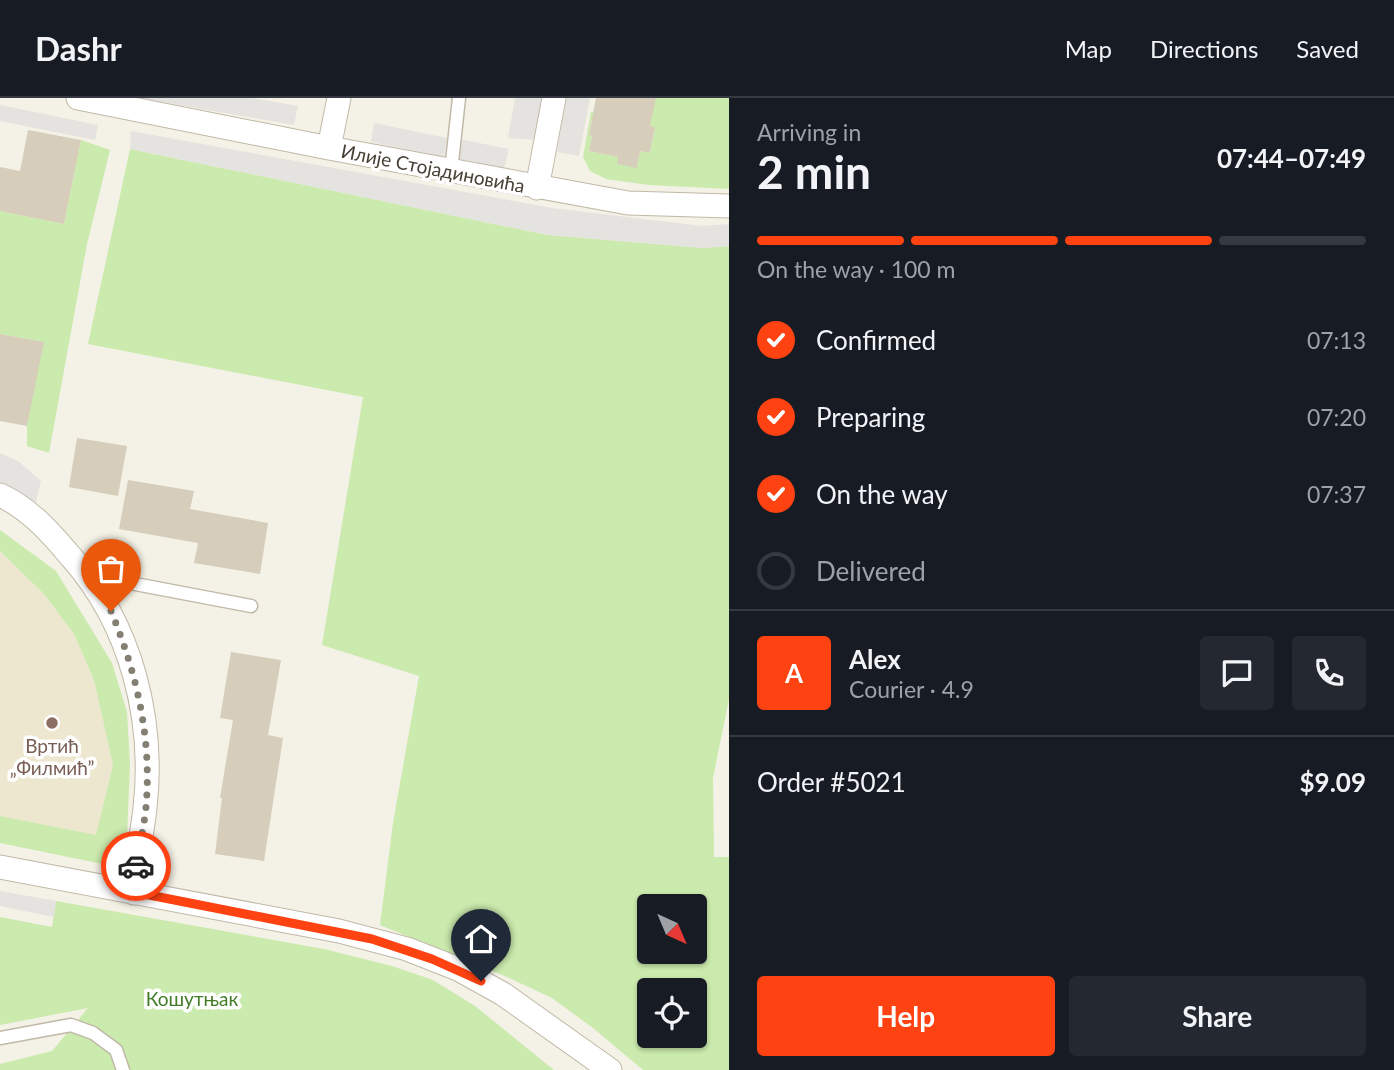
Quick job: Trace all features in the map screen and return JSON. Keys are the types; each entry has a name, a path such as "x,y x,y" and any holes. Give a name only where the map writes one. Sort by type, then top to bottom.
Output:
{"street":[{"name":"Илије Стојадиновића","path":"78,98 628,203 729,206"},
{"name":"Илије Стојадиновића","path":"329,148 339,98"},
{"name":"Илије Стојадиновића","path":"537,187 554,98"},
{"path":"0,495 42,524 98,590 111,611 128,653 139,695 146,744 146,807 134,892"},
{"path":"0,867 339,931 407,949 458,969 503,994 610,1070"}],"lane":[{"path":"451,171 459,98"},
{"path":"98,590 113,583 130,583 251,606"},
{"path":"0,1038 71,1025 93,1033 117,1049 123,1070"}],"shaded area":[{"path":"139,98 252,98 298,106 294,125"},
{"path":"515,98 543,98 536,140 508,138"},
{"path":"566,98 590,98 579,156 557,152"},
{"path":"0,105 98,125 95,140 0,121"},
{"path":"374,123 447,138 444,157 371,142"},
{"path":"131,131 552,208 702,226 729,224 729,246 703,248 548,235 130,149"},
{"path":"459,139 509,149 504,168 457,159"},
{"path":"0,453 18,461 41,481 34,511 0,486"},
{"name":"Вртић „Филмић”","path":"0,551 44,594 74,634 94,680 113,765 96,836 0,816"},
{"path":"0,891 56,901 54,917 0,906"}],"green space":[{"path":"656,98 729,98 729,189 649,185 606,179 590,171 583,157 591,112 601,114 592,118 589,151 618,157 637,167 640,151 650,153 655,128 647,126"},
{"path":"81,140 110,150 87,244 49,453 27,446 27,426 43,342 0,334 0,211 64,224"},
{"path":"130,149 548,235 703,248 729,246 729,699 713,778 714,857 729,857 729,1070 643,1070 552,998 380,925 393,823 419,676 322,645 363,397 88,344"},
{"path":"0,530 56,571 112,663 127,712 130,764 127,837 122,868 0,843 0,816 96,835 113,765 94,680 74,634 44,594 0,551"},
{"name":"Кошутњак","path":"56,901 324,949 392,966 433,980 475,1006 554,1070 0,1070 0,1064 52,1051 88,1008 0,1025 0,917 52,927"}],"building":[{"path":"596,98 656,98 650,126 655,127 650,153 640,151 637,168 617,164 618,157 589,151"},
{"path":"28,130 81,140 64,224 0,211 0,167 20,171"},
{"path":"0,334 44,342 27,426 0,421"},
{"path":"77,438 127,446 118,496 69,487"},
{"path":"128,480 194,491 190,509 268,523 260,574 194,563 198,543 119,529"},
{"path":"231,652 281,660 268,735 283,738 264,861 215,854 220,798 233,720 220,718"}],"way so far":[{"path":"111,611 128,653 139,695 146,744 146,807 136,866"}],"place":[{"name":"Вртић „Филмић”","path":"52,723"}],"route":[{"path":"136,866 134,892 372,939 407,949 481,981"}]}
